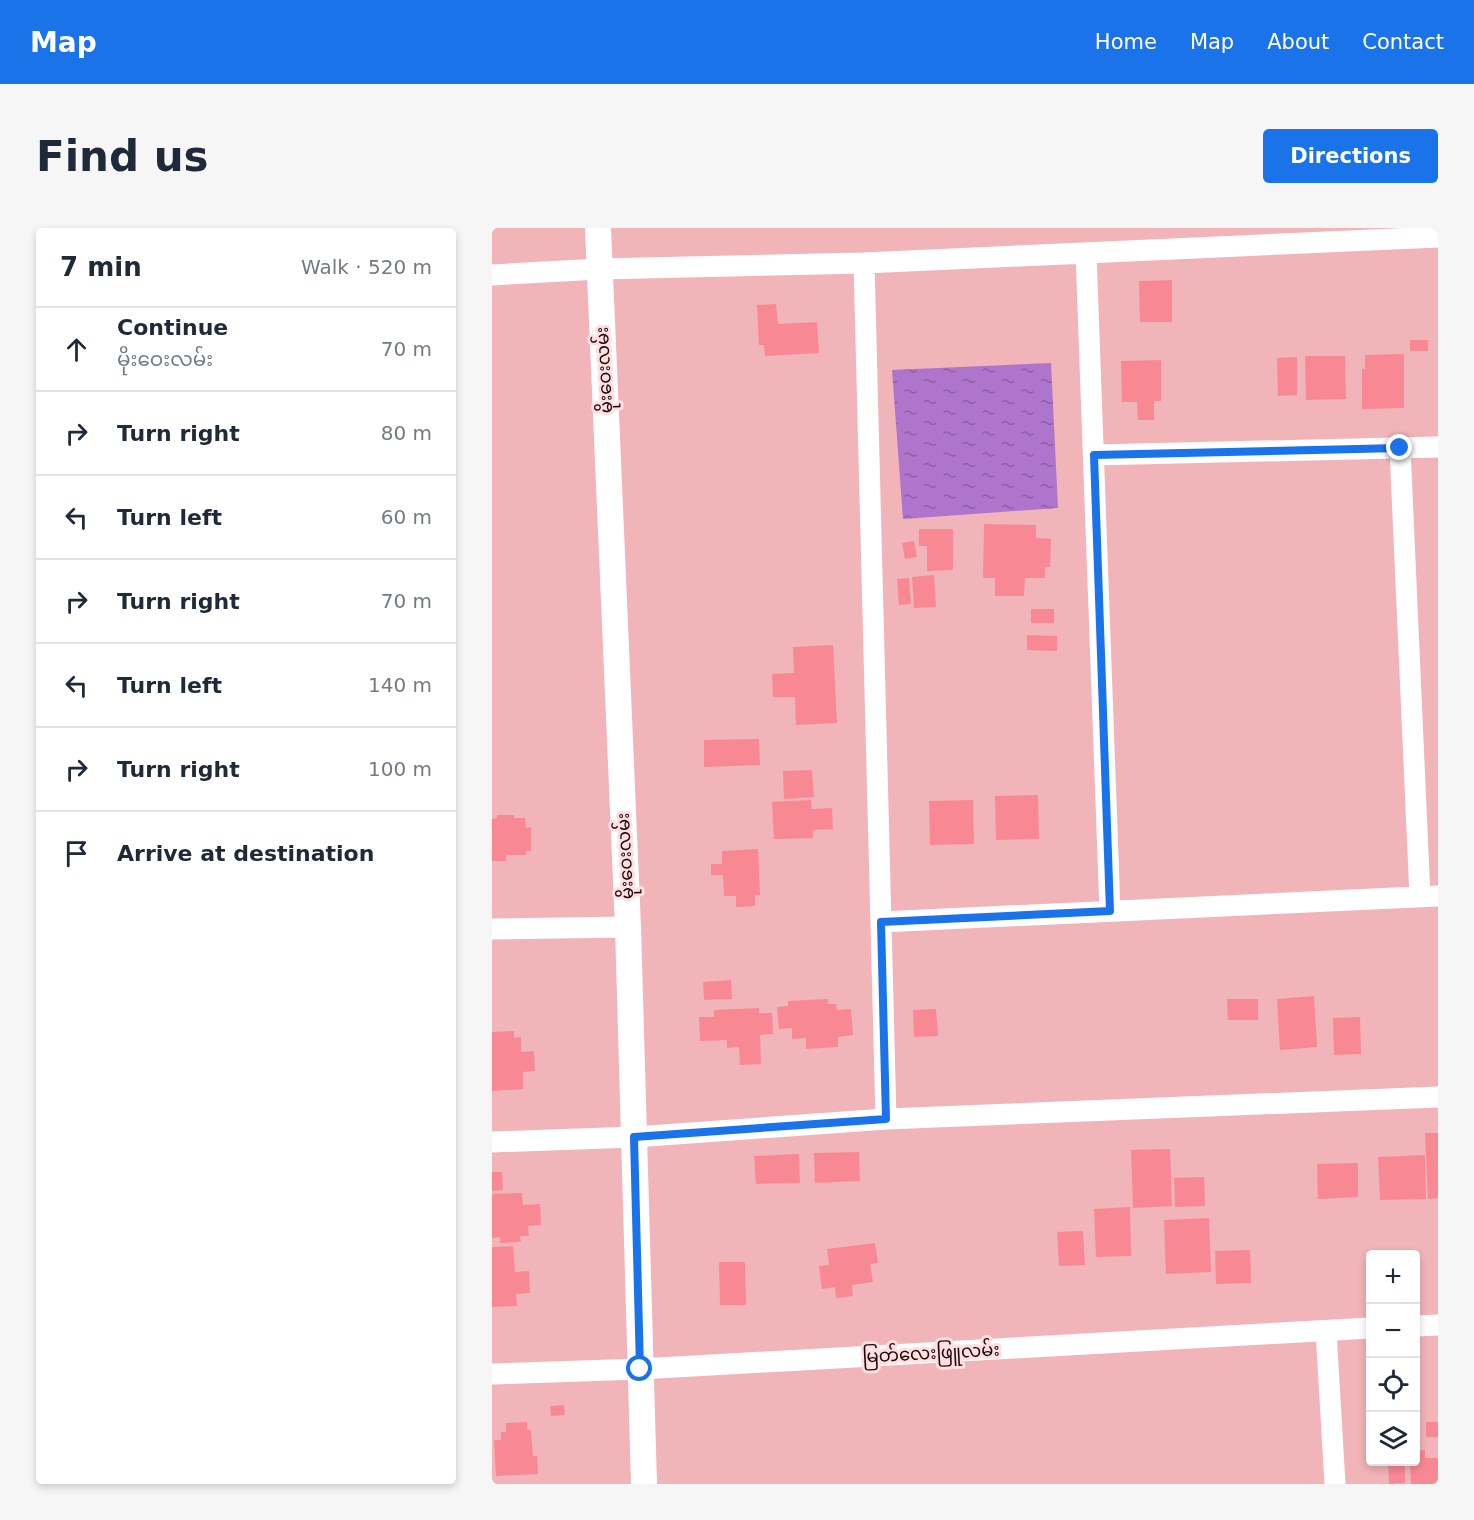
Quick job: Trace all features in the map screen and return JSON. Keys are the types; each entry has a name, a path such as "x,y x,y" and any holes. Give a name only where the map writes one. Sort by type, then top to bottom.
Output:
{"street":[{"name":"မိုးဝေးလမ်း","path":"598,228 628,927 644,1484"},
{"path":"492,274 600,269 864,263 1438,237"},
{"path":"1086,253 1110,911"},
{"path":"864,263 886,1119"},
{"path":"1094,455 1438,447"},
{"path":"881,922 1429,897 1400,448"},
{"path":"492,929 628,927"},
{"path":"492,1142 634,1137 886,1119 1438,1097"},
{"path":"1420,1326 1438,1325"},
{"name":"မြတ်လေးဖြူလမ်း","path":"492,1374 640,1369 1366,1328"},
{"path":"1326,1331 1335,1484"}],"water":[{"path":"1051,363 1058,508 903,519 892,370"}],"building":[{"path":"1172,280 1172,322 1140,322 1139,281"},
{"path":"776,304 778,324 817,322 819,353 765,356 764,345 759,345 757,305"},
{"path":"1410,340 1428,340 1428,351 1410,351"},
{"path":"1404,354 1404,408 1362,409 1362,369 1365,369 1365,355"},
{"path":"1305,356 1345,356 1346,399 1306,400"},
{"path":"1297,357 1297,395 1278,396 1277,358"},
{"path":"1161,360 1161,401 1154,401 1154,420 1138,420 1137,402 1122,402 1121,361"},
{"path":"984,524 1036,525 1036,538 1051,539 1050,567 1045,567 1045,578 1025,578 1024,596 995,596 995,578 983,578"},
{"path":"919,529 953,529 953,570 927,571 927,546 919,546"},
{"path":"914,541 917,557 905,559 902,543"},
{"path":"934,575 936,607 914,608 912,577"},
{"path":"909,578 911,604 899,605 897,579"},
{"path":"1031,609 1054,609 1054,623 1031,623"},
{"path":"1027,635 1057,636 1057,651 1027,650"},
{"path":"833,645 837,723 796,725 795,697 773,697 772,674 794,673 793,647"},
{"path":"759,739 760,765 704,767 704,740"},
{"path":"812,770 814,797 784,799 783,771"},
{"path":"1038,795 1039,839 996,840 995,796"},
{"path":"811,800 812,809 832,808 833,829 813,830 813,838 774,839 772,802"},
{"path":"973,800 974,844 930,845 929,801"},
{"path":"497,815 514,815 514,818 525,818 526,828 531,827 531,851 526,851 526,855 506,855 506,861 492,861 492,819 497,818"},
{"path":"758,849 760,895 755,895 755,906 736,907 736,896 724,896 723,875 711,875 711,864 722,864 722,851"},
{"path":"731,980 732,999 704,1000 703,982"},
{"path":"1314,996 1317,1047 1280,1050 1277,999"},
{"path":"828,999 828,1004 836,1004 837,1010 851,1009 853,1035 838,1037 838,1047 806,1049 806,1038 792,1039 792,1028 779,1029 777,1007 788,1006 788,1001"},
{"path":"1227,999 1258,999 1258,1020 1228,1020"},
{"path":"759,1008 759,1013 772,1013 773,1034 760,1035 761,1064 740,1065 739,1047 727,1048 727,1040 700,1041 699,1017 714,1017 714,1010"},
{"path":"936,1009 938,1036 914,1037 913,1010"},
{"path":"1360,1017 1361,1054 1334,1055 1333,1018"},
{"path":"514,1031 514,1038 521,1037 521,1052 534,1051 535,1071 523,1072 523,1089 492,1091 492,1032"},
{"path":"1425,1133 1438,1133 1438,1198 1428,1199"},
{"path":"1170,1149 1172,1206 1133,1208 1131,1150"},
{"path":"859,1152 860,1181 815,1183 814,1153"},
{"path":"799,1154 800,1183 756,1184 754,1156"},
{"path":"1425,1155 1426,1199 1380,1200 1378,1157"},
{"path":"1358,1163 1358,1197 1318,1199 1317,1164"},
{"path":"492,1172 502,1172 503,1190 492,1191"},
{"path":"1204,1177 1205,1206 1175,1207 1174,1178"},
{"path":"522,1193 523,1205 540,1204 541,1225 528,1226 529,1236 520,1236 521,1242 500,1243 500,1237 492,1238 492,1194"},
{"path":"1130,1207 1131,1256 1096,1257 1094,1209"},
{"path":"1209,1218 1211,1272 1166,1274 1164,1220"},
{"path":"1083,1231 1085,1265 1059,1266 1057,1232"},
{"path":"875,1243 878,1263 870,1264 873,1282 852,1285 853,1296 836,1298 835,1287 822,1289 819,1266 829,1265 827,1249"},
{"path":"513,1246 515,1272 529,1271 530,1293 516,1294 517,1306 492,1307 492,1247"},
{"path":"1250,1250 1251,1283 1216,1284 1215,1251"},
{"path":"719,1262 745,1262 746,1305 720,1305"},
{"path":"564,1405 565,1415 551,1416 550,1406"},
{"path":"527,1422 527,1430 531,1430 533,1456 537,1456 538,1474 496,1476 494,1440 501,1440 501,1432 506,1432 506,1423"},
{"path":"1426,1422 1438,1422 1438,1437 1426,1437"},
{"path":"1425,1450 1425,1458 1438,1458 1438,1484 1411,1484 1410,1466 1420,1466 1420,1451"},
{"path":"1388,1466 1405,1466 1405,1483 1389,1484"}],"route":[{"path":"640,1369 634,1137 886,1119 881,922 1110,911 1094,455 1400,448"}]}
